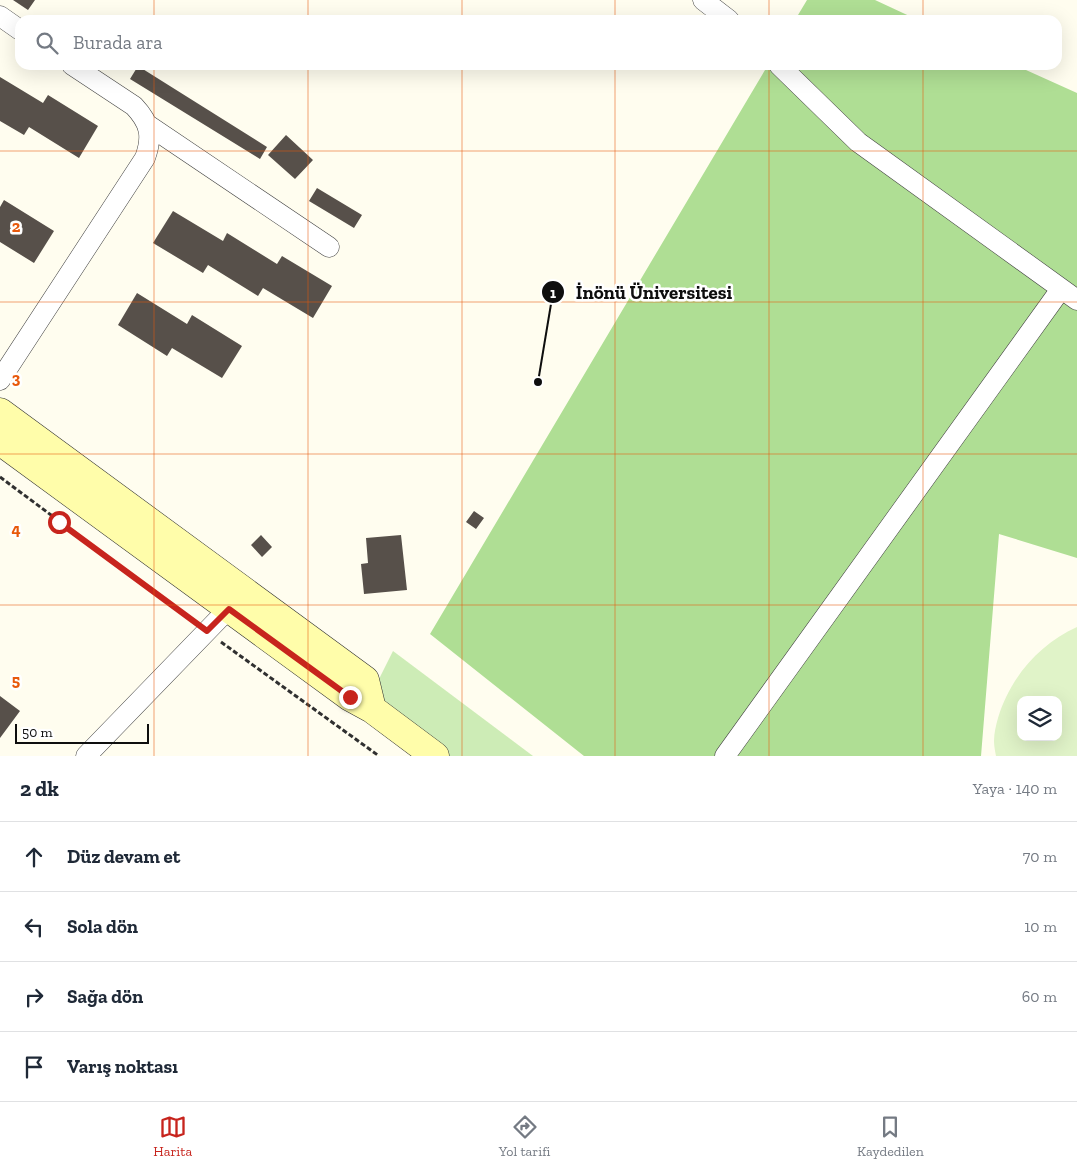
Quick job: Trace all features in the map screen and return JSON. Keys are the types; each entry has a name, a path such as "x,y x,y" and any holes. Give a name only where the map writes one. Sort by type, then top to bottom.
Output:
{"main road":[{"path":"0,412 237,600 350,697 372,709 435,756"},
{"path":"0,441 237,600"}],"street":[{"path":"703,0 722,15"},
{"path":"0,16 15,26"},
{"path":"80,70 134,106 148,124 328,247"},
{"path":"726,756 1069,295 858,142 784,70"},
{"path":"0,380 145,158 150,136 148,124"},
{"path":"149,147 168,137"},
{"path":"86,756 237,600"}],"path":[{"path":"0,478 379,756"}],"green space":[{"path":"807,0 875,0 907,15 798,15"},
{"path":"765,70 1026,70 1077,93 1077,558 999,534 981,756 584,756 430,634"},
{"path":"1077,627 1077,756 996,756 994,735 1003,703 1018,676 1038,653 1050,643"},
{"path":"393,651 533,756 449,756 381,706 376,685"}],"building":[{"path":"13,0 35,0 28,10"},
{"path":"136,70 144,70 267,147 260,159 130,79"},
{"path":"0,77 43,103 48,95 98,126 79,158 29,127 24,135 0,121"},
{"path":"286,135 313,160 295,179 268,155"},
{"path":"317,188 362,215 354,228 309,201"},
{"path":"4,200 54,231 34,263 0,242 0,207"},
{"path":"173,211 223,241 227,233 277,264 282,256 332,286 313,318 263,288 258,296 208,265 203,273 153,243"},
{"path":"137,293 187,324 192,315 242,346 222,378 172,348 167,356 118,325"},
{"path":"474,511 484,518 476,529 466,522"},
{"path":"261,535 272,547 262,557 251,545"},
{"path":"401,535 407,590 364,594 361,564 368,563 366,538"},
{"path":"0,696 20,711 0,738"}],"place":[{"name":"İnönü Üniversitesi","path":"538,382"}],"route":[{"path":"59,522 207,631 229,609 350,697"}]}
